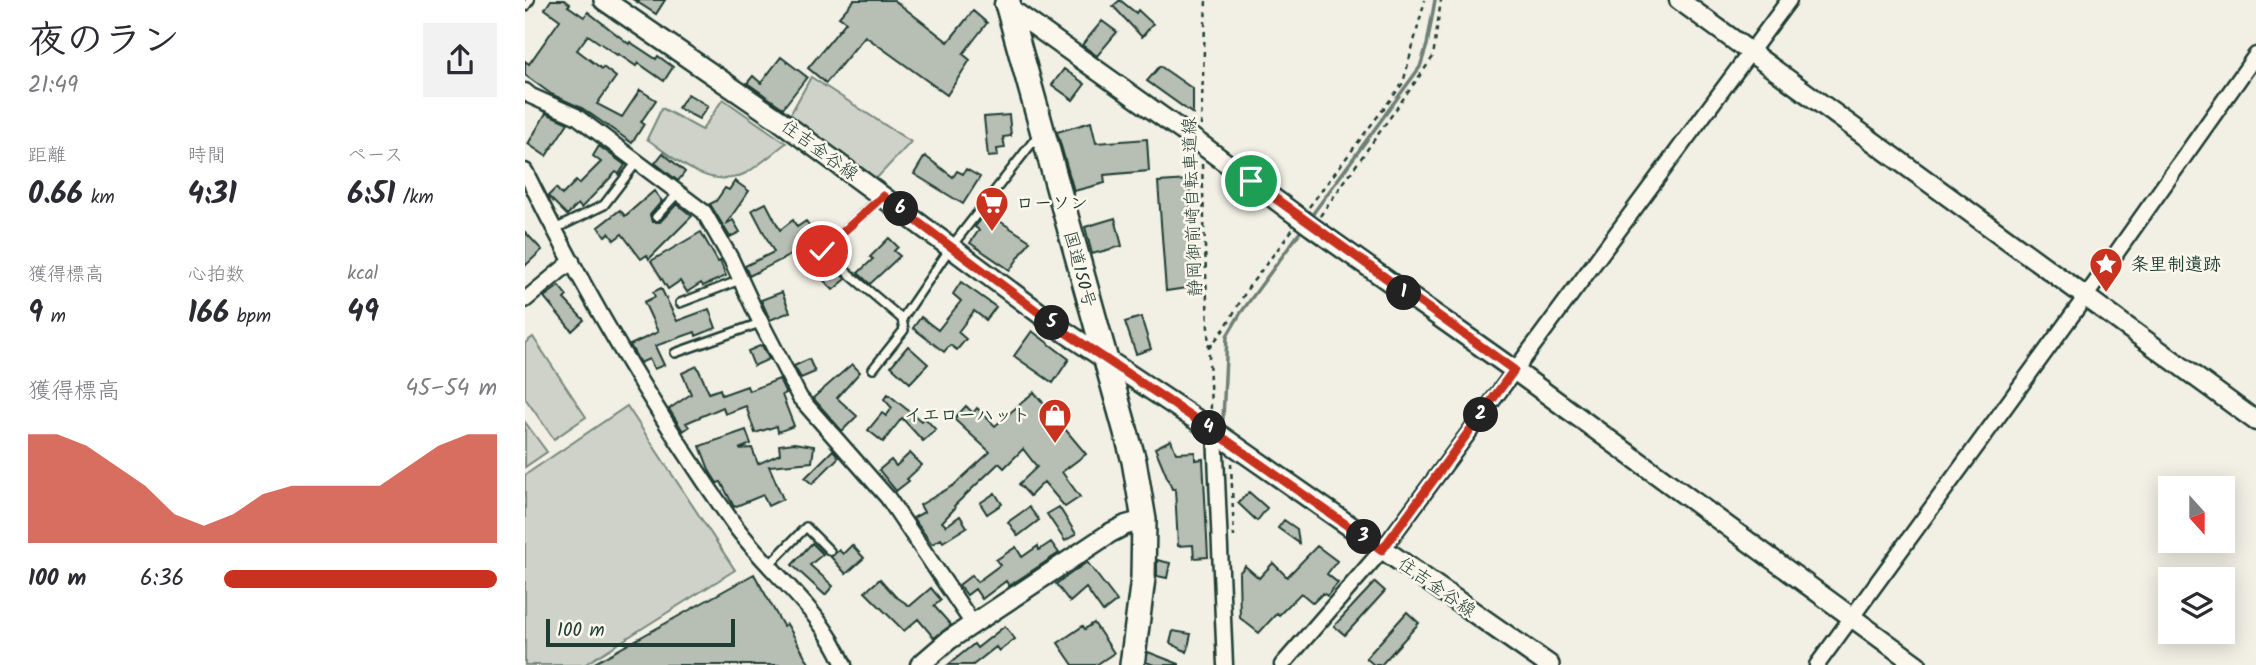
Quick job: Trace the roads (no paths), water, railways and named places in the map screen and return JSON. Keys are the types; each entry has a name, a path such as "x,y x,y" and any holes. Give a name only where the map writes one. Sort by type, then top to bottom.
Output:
{"highway":[{"name":"国道150号","path":"1005,2 1134,461 1144,520 1143,578 1132,665"}],"main road":[{"name":"住吉金谷線","path":"604,0 684,53 883,196 1065,332 1213,422 1382,550 1538,662"}],"street":[{"path":"1679,0 2256,421"},
{"path":"1282,665 1382,550 1789,0"},
{"path":"1005,2 1917,665"},
{"path":"1817,665 2086,296 2256,55"},
{"path":"527,95 576,116 704,212 800,398 888,498 973,624"},
{"path":"525,171 629,365 676,439 736,527 811,612 844,665"},
{"path":"525,300 572,261"},
{"path":"1213,422 1225,665"},
{"path":"920,665 949,640 1110,533 1144,520"}],"lane":[{"path":"525,7 530,0"},
{"path":"902,319 951,247 1042,131"},
{"path":"555,229 604,205 637,162"},
{"path":"656,217 678,193"},
{"path":"873,369 904,330 902,319 822,251 883,196"},
{"path":"680,303 740,280"},
{"path":"675,354 760,323"},
{"path":"770,564 806,527 829,551"}],"waterway":[{"path":"1309,219 1420,67 1435,0"},
{"path":"1223,419 1227,336 1303,228"}],"place":[{"name":"ローソン","path":"992,233"},
{"name":"条里制遺跡","path":"2106,294"},
{"name":"イエローハット","path":"1055,445"}]}
